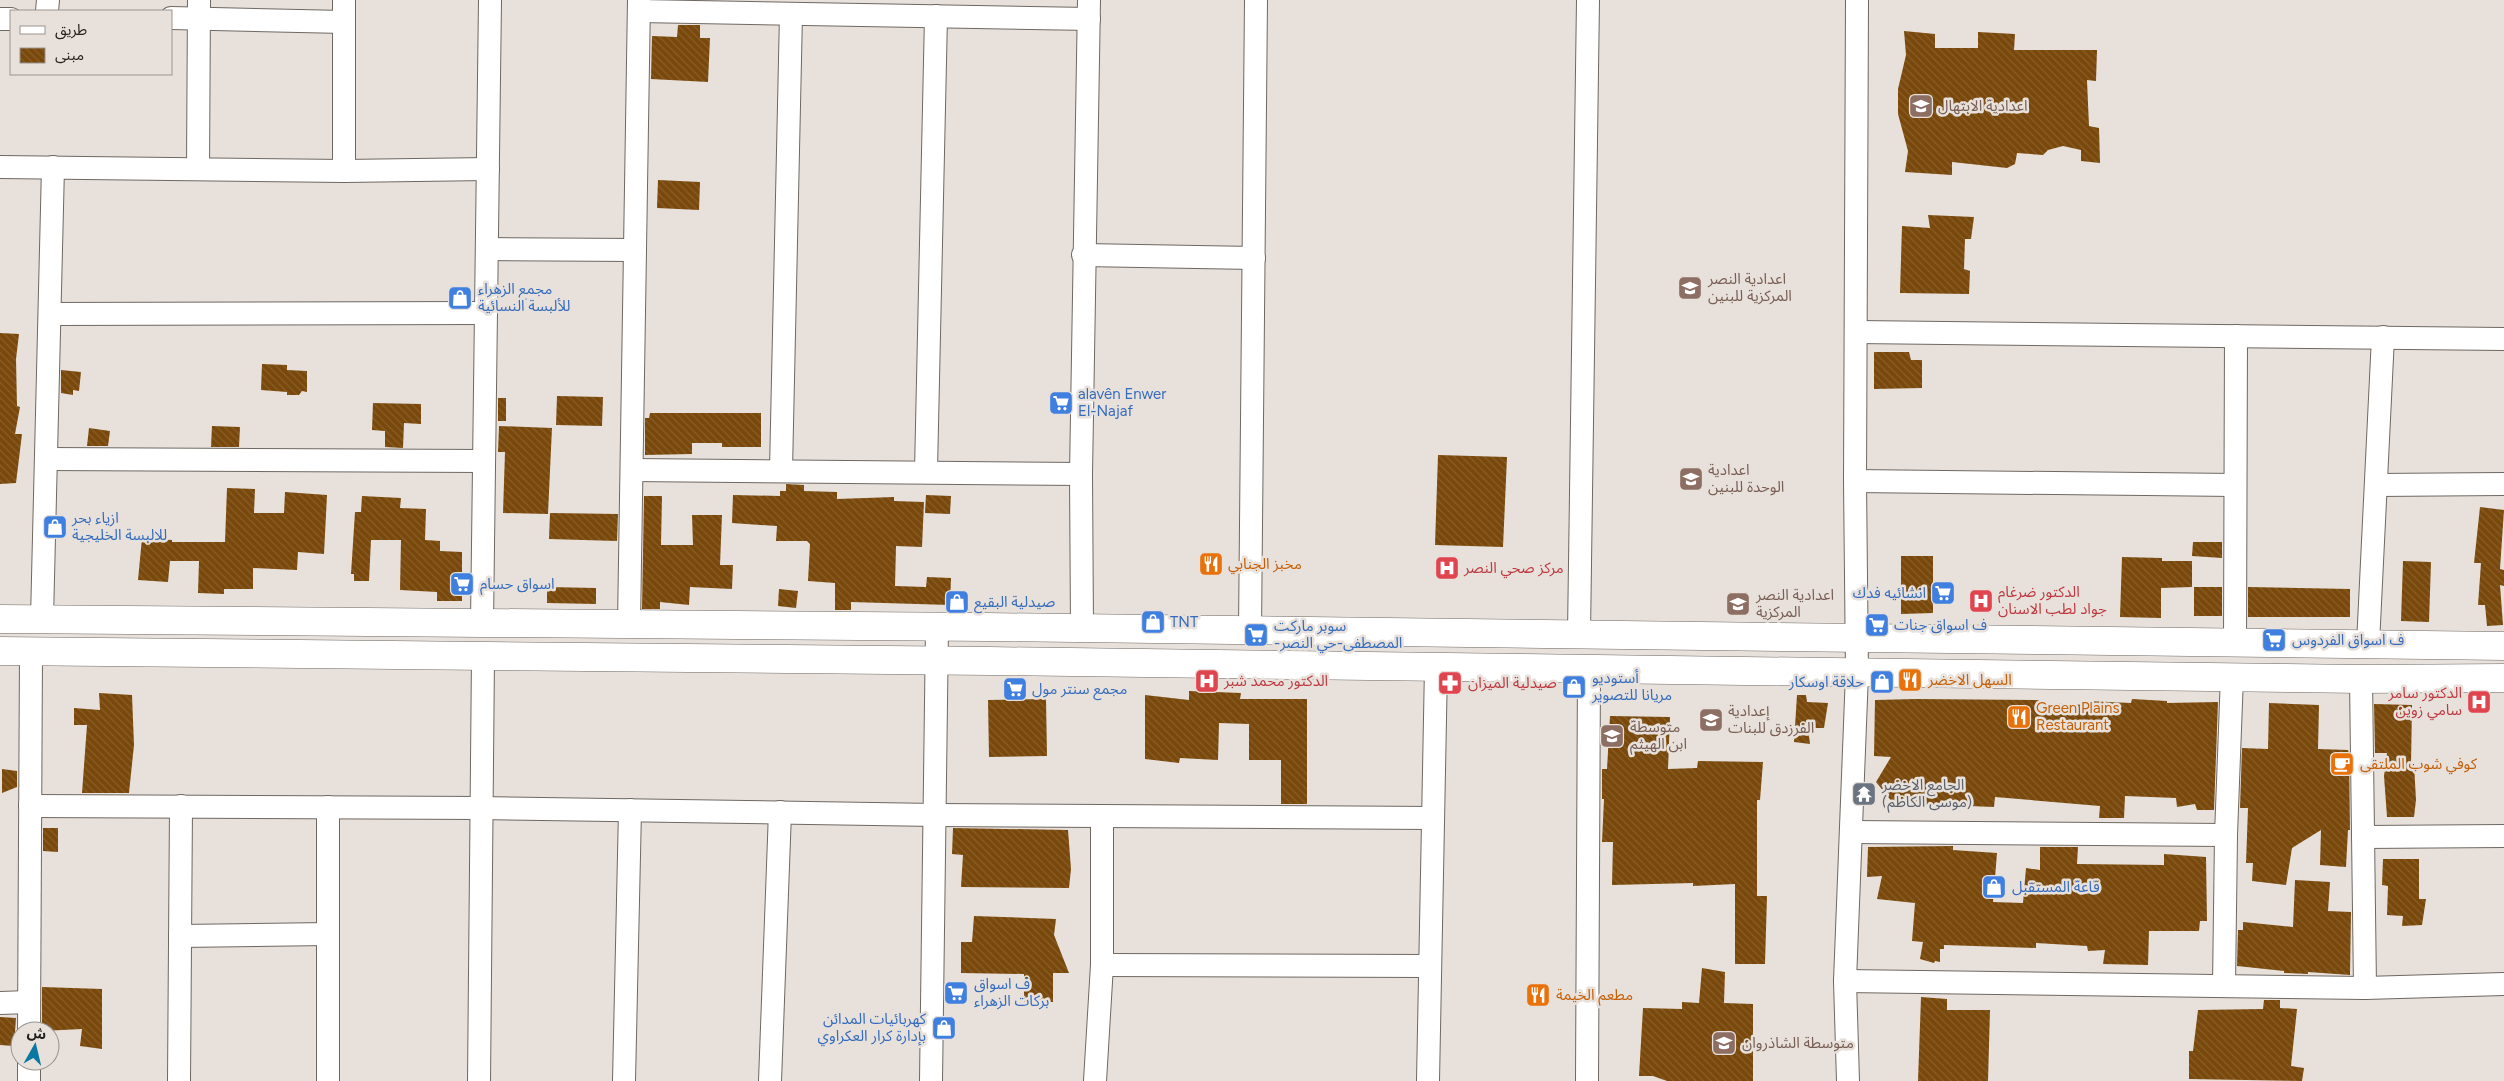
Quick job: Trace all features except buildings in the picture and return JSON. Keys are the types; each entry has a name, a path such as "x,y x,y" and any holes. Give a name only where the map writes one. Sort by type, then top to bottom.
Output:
{"street":[{"path":"482,623 490,0"},
{"path":"1250,630 1256,0"},
{"path":"1578,634 1588,0"},
{"path":"1848,1081 1845,981 1857,673 1855,638 1855,481 1857,0"},
{"path":"629,624 639,6 791,14 936,16 1089,9 1083,255 1082,628"},
{"path":"172,18 199,9 344,11 344,170"},
{"path":"198,169 199,9"},
{"path":"782,470 791,14"},
{"path":"926,471 936,16"},
{"path":"0,167 344,170 488,169"},
{"path":"42,619 53,167"},
{"path":"487,249 635,250"},
{"path":"1083,255 1254,258"},
{"path":"50,314 486,313"},
{"path":"1856,332 2504,339"},
{"path":"2235,643 2236,336"},
{"path":"2368,644 2383,337"},
{"path":"46,459 484,461"},
{"path":"632,470 926,471 1081,474"},
{"path":"1855,481 2235,485"},
{"path":"2376,485 2504,484"},
{"path":"0,619 906,626 2504,646"},
{"path":"165,620 165,653"},
{"path":"902,660 911,652 914,644 912,635 906,626"},
{"path":"931,1081 937,627"},
{"path":"986,627 980,636 979,645 981,654 990,661"},
{"path":"1806,672 1814,664 1816,656 1815,647 1807,637"},
{"path":"1901,638 1893,648 1892,656 1894,665 1901,672"},
{"path":"0,651 937,660 2362,679 2504,678"},
{"path":"29,1021 31,652"},
{"path":"479,1081 483,656"},
{"path":"1428,1081 1436,667"},
{"path":"1587,1081 1589,669"},
{"path":"2224,985 2226,836 2232,676"},
{"path":"2362,679 2364,988"},
{"path":"30,806 481,808 936,815 1433,818"},
{"path":"179,1081 181,806"},
{"path":"328,807 328,1081"},
{"path":"624,1081 630,810"},
{"path":"770,1081 780,812"},
{"path":"1095,1081 1102,965 1102,816"},
{"path":"1851,832 2226,836"},
{"path":"2363,838 2504,836"},
{"path":"180,936 328,934"},
{"path":"1102,965 1430,966"},
{"path":"1845,981 2364,988 2504,984"},
{"path":"0,1003 29,1002"}],"place":[{"name":"اعدادية الابتهال","path":"1921,106"},
{"name":"اعدادية النصر المركزية للبنين","path":"1690,288"},
{"name":"مجمع الزهراء للألبسة النسائية","path":"460,298"},
{"name":"alavên Enwer El-Najaf","path":"1061,403"},
{"name":"اعدادية الوحدة للبنين","path":"1691,479"},
{"name":"ازياء بحر للالبسة الخليجية","path":"55,527"},
{"name":"مخبز الجنابي","path":"1211,564"},
{"name":"مركز صحي النصر","path":"1447,568"},
{"name":"اسواق حسام","path":"462,584"},
{"name":"انشائيه فدك","path":"1943,593"},
{"name":"الدكتور ضرغام جواد لطب الاسنان","path":"1981,601"},
{"name":"صيدلية البقيع","path":"957,602"},
{"name":"اعدادية النصر المركزية","path":"1738,604"},
{"name":"TNT","path":"1153,622"},
{"name":"ف اسواق جنات","path":"1877,625"},
{"name":"سوبر ماركت -المصطفى-حي النصر","path":"1256,635"},
{"name":"ف اسواق الفردوس","path":"2274,640"},
{"name":"السهل الاخضر","path":"1910,680"},
{"name":"الدكتور محمد شبر","path":"1207,681"},
{"name":"حلاقة اوسكار","path":"1882,682"},
{"name":"صيدلية الميزان","path":"1450,683"},
{"name":"أستوديو مريانا للتصوير","path":"1574,687"},
{"name":"مجمع سنتر مول","path":"1015,689"},
{"name":"الدكتور سامر سامي زوين","path":"2479,702"},
{"name":"Green Plains Restaurant","path":"2019,717"},
{"name":"إعدادية الفرزدق للبنات","path":"1711,720"},
{"name":"متوسطة ابن الهيثم","path":"1612,736"},
{"name":"كوفي شوب الملتقى","path":"2342,764"},
{"name":"الجامع الاخضر (موسى الكاظم)","path":"1864,794"},
{"name":"قاعة المستقبل","path":"1994,887"},
{"name":"ف اسواق بركات الزهراء","path":"956,993"},
{"name":"مطعم الخيمة","path":"1538,995"},
{"name":"كهربائيات المدائن بإدارة كرار العكراوي","path":"944,1028"},
{"name":"متوسطة الشاذروان","path":"1724,1043"}]}
